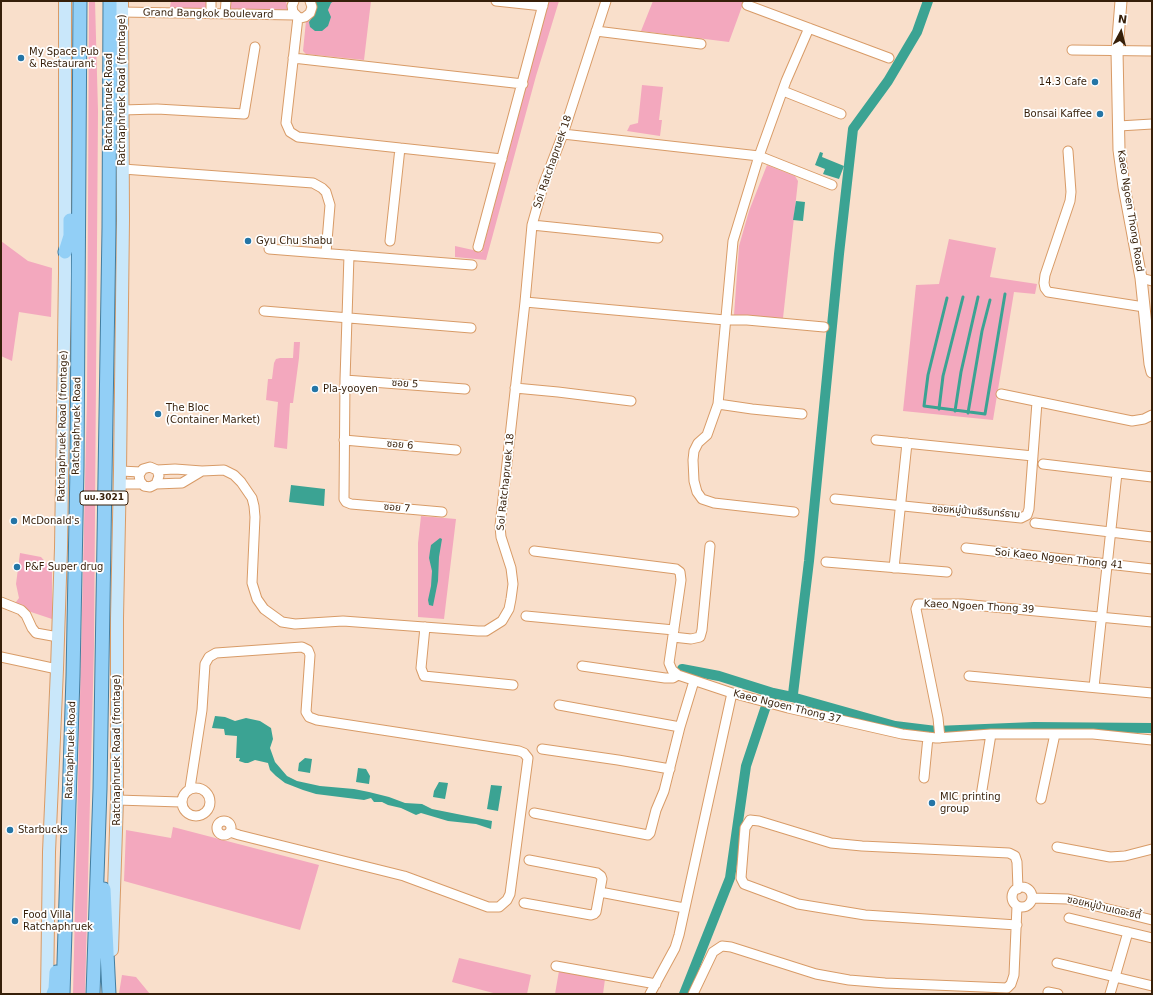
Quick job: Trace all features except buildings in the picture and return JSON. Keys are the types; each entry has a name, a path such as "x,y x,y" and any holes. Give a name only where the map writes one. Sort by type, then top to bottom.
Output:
{"main road":[{"name":"Ratchaphruek Road (frontage)","path":"47,994 50,845 61,548 65,252 66,1"},
{"name":"Ratchaphruek Road","path":"64,994 73,669 77,436 80,1"},
{"name":"Ratchaphruek Road","path":"93,994 100,789 109,220 110,1"},
{"name":"Ratchaphruek Road (frontage)","path":"110,994 117,800 116,618 120,484 123,169 122,7"},
{"path":"65,252 70,236 74,58 80,42"},
{"path":"100,789 110,994"},
{"path":"53,994 55,989 62,852 68,835"}],"street":[{"path":"211,1 211,14"},
{"path":"226,1 226,14"},
{"path":"294,1 292,9 297,16 294,58 286,123 290,132 298,136 502,160"},
{"path":"297,16 305,17 310,13 312,7 310,1"},
{"path":"478,247 544,4 496,1"},
{"name":"Soi Ratchapruek 18","path":"120,471 140,472 143,469 150,467 156,470 224,470 234,475 252,498 255,517 252,583 257,599 264,609 276,618 287,623 295,624 343,621 486,631 502,622 508,612 513,584 511,568 501,537 500,526 532,225 544,183 562,134 606,1"},
{"name":"Kaeo Ngoen Thong Road","path":"1121,1 1117,51 1119,150 1124,187 1147,280 1144,307 1152,372"},
{"path":"747,5 889,58"},
{"name":"Grand Bangkok Boulevard","path":"122,7 211,14 297,16"},
{"path":"794,512 714,503 702,499 697,492 694,481 693,460 694,451 698,443 707,435 718,404 733,241 759,156 783,91 809,28"},
{"path":"596,31 701,44"},
{"path":"122,110 157,109 244,114 255,47"},
{"path":"1072,50 1152,51"},
{"path":"294,58 523,84"},
{"path":"783,91 841,114"},
{"path":"1119,126 1152,124"},
{"path":"562,134 759,156 832,185"},
{"path":"390,241 400,148"},
{"path":"1068,152 1071,192 1070,200 1045,275 1044,288 1048,292 1144,307"},
{"path":"123,169 313,183 326,192 330,205 326,252"},
{"path":"532,225 658,238"},
{"path":"269,249 326,252 472,265"},
{"path":"344,440 349,254"},
{"path":"525,302 725,320 747,320 824,327"},
{"path":"264,311 471,328"},
{"name":"ซอย 5","path":"345,380 464,389"},
{"path":"515,388 631,401"},
{"path":"1001,394 1132,421 1144,419 1152,415"},
{"name":"ซอยหมู่บ้านธีรินทร์ธาม","path":"835,499 1021,518 1027,515 1029,510 1037,402"},
{"path":"718,404 802,414"},
{"name":"ซอย 6","path":"344,440 456,450"},
{"name":"ซอย 7","path":"344,440 344,499 346,502 351,504 442,512"},
{"path":"876,440 1033,456"},
{"path":"894,568 907,443"},
{"path":"1043,464 1152,477"},
{"path":"156,470 159,476 157,483"},
{"name":"Soi Ratchapruek 18","path":"120,484 142,484 150,487 157,483 182,483 202,471"},
{"path":"140,472 139,478 142,484"},
{"path":"1094,687 1117,473"},
{"path":"1035,523 1152,537"},
{"path":"526,616 674,633 691,639 700,637 702,630 710,546"},
{"name":"Soi Kaeo Ngoen Thong 41","path":"966,548 1152,569"},
{"path":"534,551 676,569 680,572 681,580 670,663 672,670 678,675 674,678 665,678 582,666"},
{"path":"826,562 947,572"},
{"path":"1,602 21,610 26,615 36,633 58,637"},
{"name":"Kaeo Ngoen Thong 39","path":"940,738 938,718 916,609 918,604 962,604 1152,622"},
{"path":"425,627 421,668 424,676 513,685"},
{"path":"190,788 202,710 205,664 209,657 216,653 302,647 308,650 310,655 306,712 309,717 317,720 519,751 528,758 510,894 507,900 499,907 488,907 404,876 239,835 230,832 231,825 227,822 223,821 219,824 212,821 204,813"},
{"path":"1,656 57,669"},
{"name":"Kaeo Ngoen Thong 37","path":"678,675 732,694 894,733 940,738 991,734 1093,734 1152,740"},
{"path":"969,676 1152,693"},
{"path":"534,813 648,835 664,791 680,727 694,681"},
{"path":"650,994 675,948 732,694"},
{"path":"559,705 680,727"},
{"path":"981,796 991,734"},
{"path":"1040,799 1055,734"},
{"path":"924,778 928,737"},
{"path":"542,749 670,769"},
{"path":"194,787 203,789 209,796 210,805 200,816 190,815 183,808 181,802 183,794 190,788 194,787"},
{"path":"117,800 181,802"},
{"path":"693,994 713,952 722,946 731,947 816,974 849,980 885,984 1007,988 1011,984 1014,975 1017,925 1017,906 1012,898 1014,892 1018,888 1017,862 1015,856 1010,853 862,846 831,843 759,821 750,820 745,828 741,878 744,884 790,902 865,915 1017,925"},
{"path":"1057,848 1110,857 1125,856 1152,849"},
{"path":"524,903 591,915 596,912 602,880 601,876 597,873 529,860"},
{"path":"1018,888 1028,890 1032,895 1032,898"},
{"path":"600,892 684,908"},
{"name":"ซอยหมู่บ้านเดอะซิตี้","path":"1017,906 1026,906 1032,898 1068,898 1152,920"},
{"path":"1069,918 1152,938"},
{"path":"1110,994 1128,932"},
{"path":"1057,963 1152,986"},
{"path":"556,966 656,984"},
{"path":"1048,992 1058,994"}],"shaded area":[{"path":"89,1 95,1 98,111 94,646 85,994 73,994 87,399"},
{"path":"171,1 208,1 208,10 172,10 170,7"},
{"path":"231,1 286,2 288,8 287,11 232,10 230,7"},
{"path":"313,1 371,1 364,60 306,54 303,51 306,21"},
{"path":"549,1 559,1 536,76 486,260 455,257 455,246 482,252"},
{"path":"653,1 744,1 729,42 641,31"},
{"path":"642,85 663,87 659,120 662,120 660,136 627,131 630,125 638,123"},
{"path":"767,165 795,176 798,181 783,318 734,315 739,246 749,211"},
{"path":"949,239 996,248 990,277 1037,284 1035,294 1014,292 993,420 903,411 916,285 939,284"},
{"path":"1,241 28,261 52,268 51,317 19,312 12,361 1,356"},
{"path":"294,342 300,342 299,358 293,403 290,403 287,449 274,447 278,402 266,400 268,379 272,379 274,363 276,359 293,358"},
{"path":"421,516 456,519 444,619 418,617 418,543"},
{"path":"20,553 41,557 52,569 52,619 16,607 16,602 19,598 16,584"},
{"path":"173,827 319,865 300,930 124,881 126,830 171,838"},
{"path":"459,958 531,975 527,994 497,994 452,982"},
{"path":"559,971 605,979 603,994 555,994"},
{"path":"122,975 136,977 150,994 120,994"}],"water":[{"path":"316,1 334,1 331,3 328,10 331,17 328,26 322,31 315,31 310,27 309,22 316,12"},
{"path":"820,152 823,153 822,157 844,166 839,179 823,174 825,169 815,165"},
{"path":"796,201 805,202 803,221 793,220"},
{"path":"291,485 325,489 324,506 289,502"},
{"path":"440,538 442,539 439,557 438,581 433,606 429,605 428,600 432,571 429,558 431,545"},
{"path":"215,716 225,717 235,721 246,718 260,721 271,728 273,739 270,748 275,762 287,776 297,781 320,786 369,792 405,803 422,804 432,809 492,821 491,829 476,824 448,821 421,813 416,815 382,802 374,802 371,798 364,800 316,794 285,783 270,770 268,763 255,760 248,763 239,761 240,758 236,758 237,736 225,735 224,729 212,728"},
{"path":"305,758 312,759 310,773 298,771 299,763"},
{"path":"358,768 366,769 370,776 369,784 356,782"},
{"path":"439,782 448,783 445,799 433,797 434,791"},
{"path":"491,785 502,786 498,811 487,809"}],"waterway":[{"path":"684,994 730,878 746,766 765,709 773,693 792,697 793,694 809,561 839,254 853,129 888,81 917,32 928,1"},
{"path":"947,298 928,375 924,406 985,414 1005,294"},
{"path":"939,409 943,376 963,297"},
{"path":"955,411 961,372 978,297"},
{"path":"968,413 982,331 990,300"},
{"path":"682,669 719,676 773,693"},
{"path":"792,697 895,726 936,731 1034,727 1152,728"}],"place":[{"name":"My Space Pub & Restaurant","path":"21,58"},
{"name":"14.3 Cafe","path":"1095,82"},
{"name":"Bonsai Kaffee","path":"1100,114"},
{"name":"Gyu Chu shabu","path":"248,241"},
{"name":"Pla-yooyen","path":"315,389"},
{"name":"The Bloc (Container Market)","path":"158,414"},
{"name":"McDonald's","path":"14,521"},
{"name":"P&F Super drug","path":"17,567"},
{"name":"MIC printing group","path":"932,803"},
{"name":"Starbucks","path":"10,830"},
{"name":"Food Villa Ratchaphruek","path":"15,921"}]}
